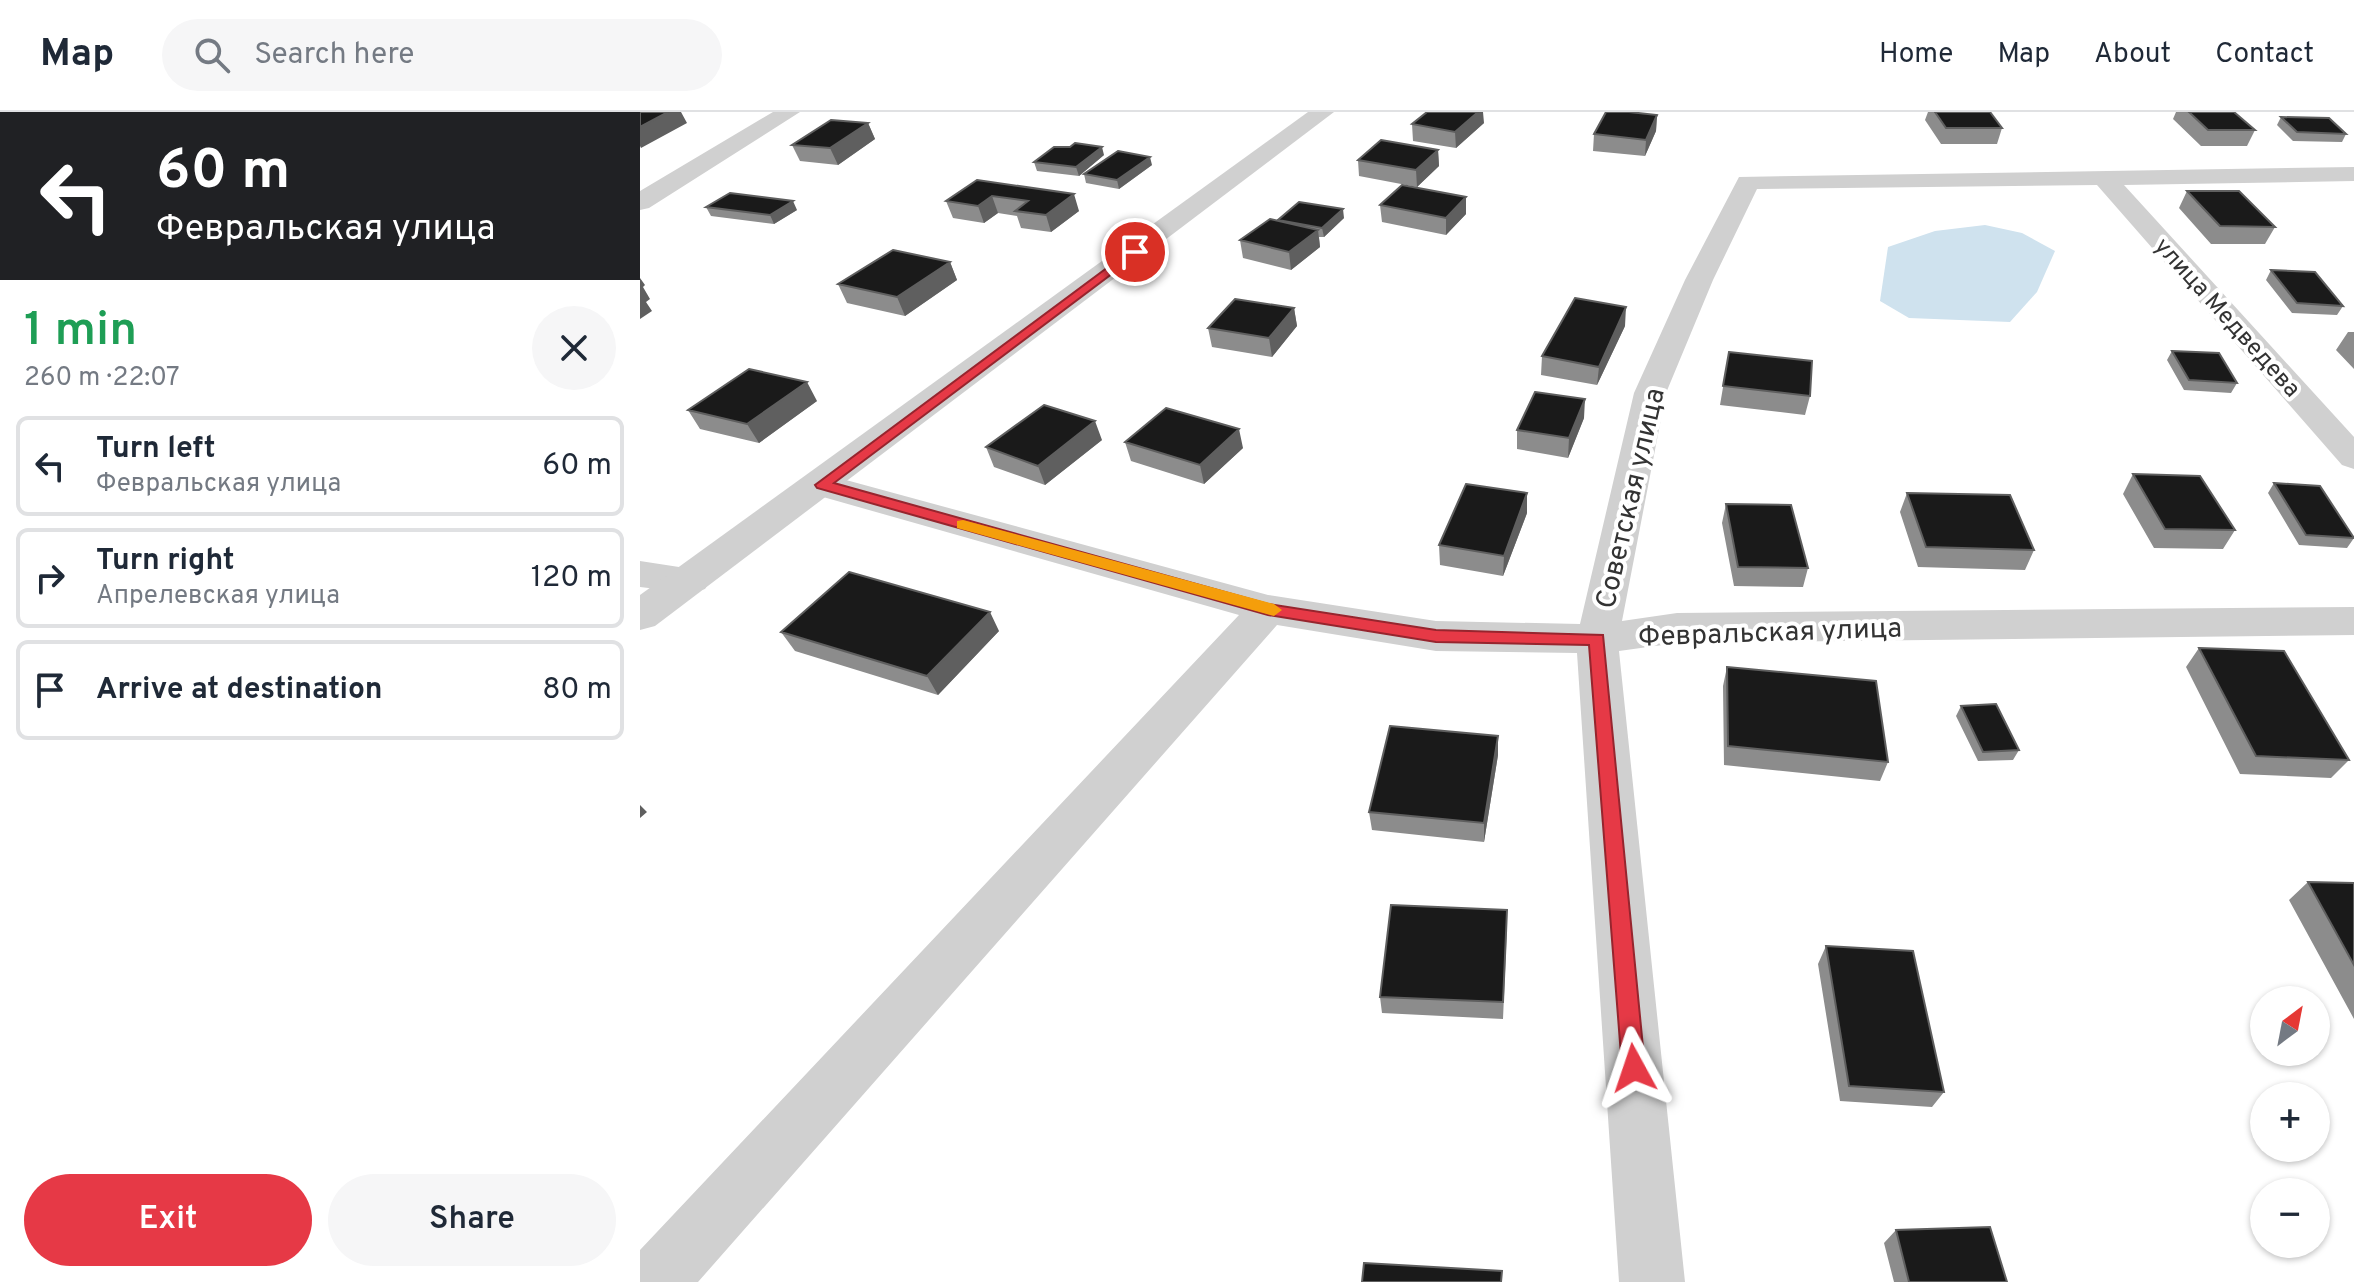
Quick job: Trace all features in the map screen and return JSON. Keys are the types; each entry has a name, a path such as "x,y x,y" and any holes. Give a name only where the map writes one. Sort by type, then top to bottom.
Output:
{"street":[{"path":"640,202 789,112"},
{"path":"640,616 822,485 1323,112"},
{"path":"2103,176 2354,174"},
{"name":"улица Медведева","path":"2103,176 2354,458"},
{"name":"Советская улица","path":"1652,1282 1597,639 1650,393 1699,280 1748,182 2103,176"},
{"name":"Февральская улица","path":"822,485 1268,609 1436,636 1597,639 1677,628 2354,621"},
{"path":"640,574 691,580"},
{"path":"655,1282 1268,609"}],"water":[{"path":"1985,225 2022,233 2055,251 2037,292 2010,322 1909,318 1880,301 1888,247 1935,231"}],"building":[{"path":"640,112 668,112 640,127"},
{"path":"1427,112 1478,112 1455,132 1412,124"},
{"path":"1606,112 1657,115 1646,140 1594,134"},
{"path":"1935,112 1990,112 2002,128 1946,128"},
{"path":"2189,112 2234,112 2255,130 2208,130"},
{"path":"2281,117 2329,118 2346,134 2297,132"},
{"path":"831,120 868,123 830,148 792,145"},
{"path":"1381,140 1438,150 1416,170 1358,160"},
{"path":"1075,143 1102,147 1076,167 1034,162 1054,147 1070,147"},
{"path":"1118,151 1150,157 1117,180 1084,174"},
{"path":"977,180 1074,194 1046,215 1015,211 1028,201 992,196 978,206 946,201"},
{"path":"1402,185 1466,197 1446,218 1380,205"},
{"path":"2187,191 2239,191 2275,227 2220,226"},
{"path":"730,193 793,201 770,215 706,207"},
{"path":"1299,202 1343,209 1322,228 1278,220"},
{"path":"1270,219 1318,230 1289,252 1240,240"},
{"path":"893,250 950,262 897,297 838,284"},
{"path":"2271,270 2315,272 2343,306 2297,303"},
{"path":"1575,298 1626,307 1599,367 1542,356"},
{"path":"1235,299 1294,308 1269,338 1208,328"},
{"path":"2172,351 2219,353 2237,383 2189,380"},
{"path":"1729,352 1812,361 1810,396 1723,386"},
{"path":"749,369 807,382 747,424 688,410"},
{"path":"1535,392 1585,399 1569,438 1517,430"},
{"path":"1044,405 1095,421 1038,466 986,447"},
{"path":"1166,408 1239,429 1200,465 1125,442"},
{"path":"2133,474 2200,476 2235,530 2165,529"},
{"path":"2274,483 2320,486 2354,538 2306,535"},
{"path":"1466,484 1527,493 1504,556 1439,545"},
{"path":"1907,493 2010,495 2034,550 1926,547"},
{"path":"1726,504 1791,505 1808,568 1738,567"},
{"path":"849,572 990,612 927,676 781,632"},
{"path":"2199,648 2284,651 2349,760 2256,756"},
{"path":"1727,667 1876,681 1888,762 1728,746"},
{"path":"1996,704 2019,750 1983,752 1961,706"},
{"path":"1390,726 1498,736 1484,823 1369,812"},
{"path":"2308,882 2354,883 2354,965"},
{"path":"1391,905 1507,910 1503,1002 1380,997"},
{"path":"1826,946 1913,951 1944,1092 1849,1086"},
{"path":"1990,1227 2007,1282 1909,1282 1896,1230"},
{"path":"1364,1263 1502,1271 1501,1282 1362,1282"}],"slow traffic":[{"path":"963,525 1274,610"}],"route":[{"path":"1135,252 822,485 1268,609 1436,636 1597,639 1634,1068"}]}
